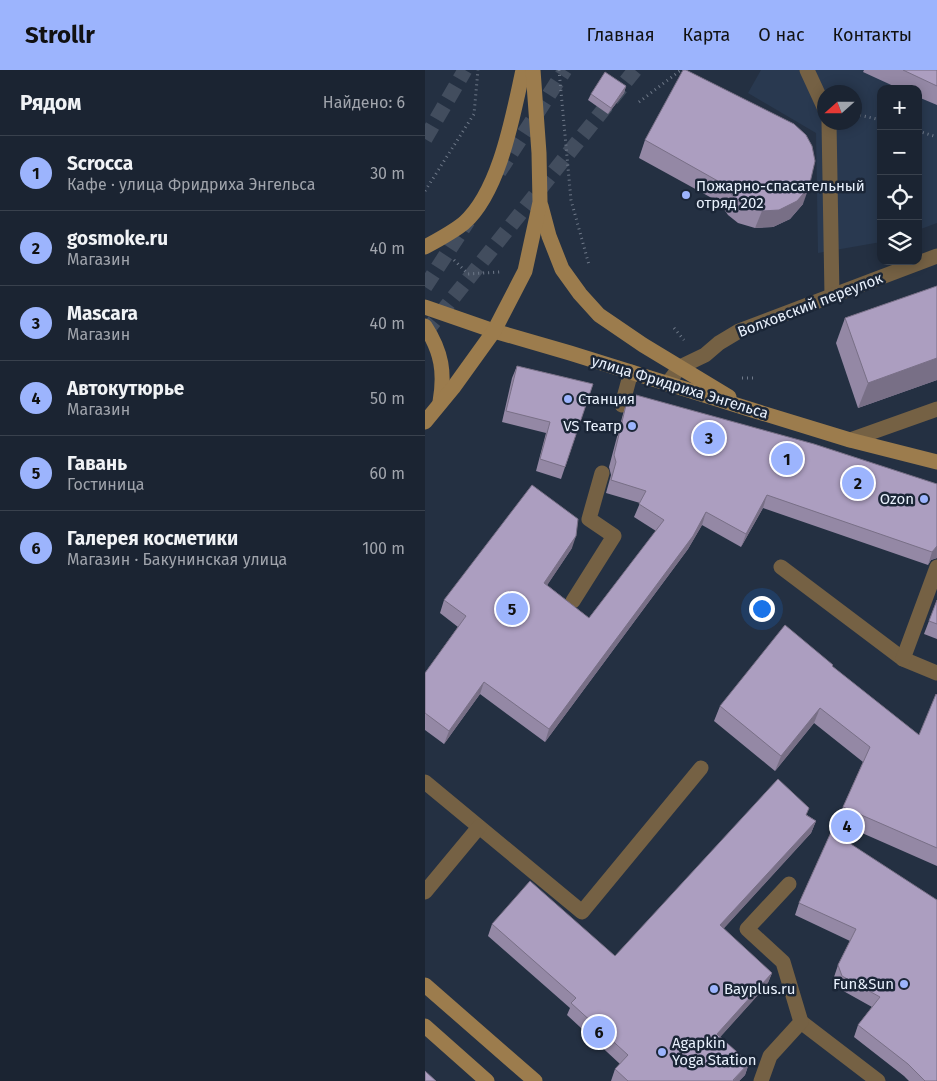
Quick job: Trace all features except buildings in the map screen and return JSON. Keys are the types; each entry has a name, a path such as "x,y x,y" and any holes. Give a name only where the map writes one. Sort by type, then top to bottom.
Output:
{"street":[{"path":"425,247 465,222 488,192 510,130 523,70"},
{"path":"425,422 495,331 525,271 539,202 539,153 533,70"},
{"path":"807,70 817,92"},
{"path":"829,130 832,296"},
{"path":"539,202 549,236 562,269 580,294 599,315 643,345 749,409"},
{"name":"Волховский переулок","path":"667,384 680,367 705,355 719,343 739,331 937,256"},
{"name":"улица Фридриха Энгельса","path":"425,307 495,331 850,440 937,462"},
{"path":"425,326 433,338 441,359 443,381 441,402"},
{"path":"622,405 631,372"},
{"path":"850,440 937,409"},
{"path":"573,601 614,536 589,519 602,473"},
{"path":"781,566 903,659 937,673"},
{"path":"903,659 937,567"},
{"path":"425,782 582,912 701,768"},
{"path":"425,892 479,827"},
{"path":"789,884 747,929 783,962 801,1022 878,1081"},
{"path":"425,984 535,1081"},
{"path":"761,1081 770,1056 801,1022"},
{"path":"425,1026 487,1081"}],"path":[{"path":"425,191 474,114 479,70"},
{"path":"559,70 571,200 590,268"},
{"path":"639,102 681,70"},
{"path":"862,116 877,119"},
{"path":"922,132 937,136"},
{"path":"454,260 468,274 501,272"},
{"path":"674,328 687,344"},
{"path":"742,378 756,378"}],"shaded area":[{"path":"761,70 937,70 937,223 922,229 922,85 877,85 877,243 818,253 816,133 748,93"}],"tunnel":[{"path":"425,139 465,70"},
{"path":"499,172 565,70"},
{"path":"425,333 635,70"},
{"path":"425,287 468,221"}],"place":[{"name":"Пожарно-спасательный отряд 202","path":"686,195"},
{"name":"Станция","path":"568,399"},
{"name":"VS Театр","path":"632,426"},
{"name":"Mascara","path":"709,438"},
{"name":"Scrocca","path":"787,459"},
{"name":"gosmoke.ru","path":"858,483"},
{"name":"Ozon","path":"924,499"},
{"name":"Гавань","path":"512,609"},
{"name":"Автокутюрье","path":"847,826"},
{"name":"Fun&Sun","path":"904,984"},
{"name":"Bayplus.ru","path":"714,989"},
{"name":"Галерея косметики","path":"599,1032"},
{"name":"Agapkin Yoga Station","path":"662,1052"}]}
